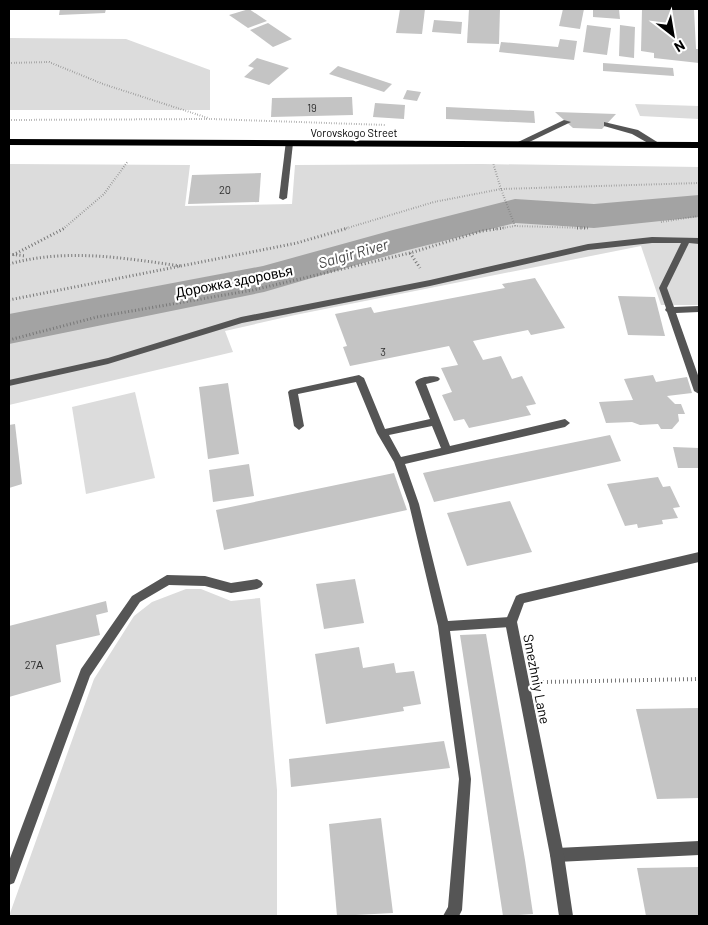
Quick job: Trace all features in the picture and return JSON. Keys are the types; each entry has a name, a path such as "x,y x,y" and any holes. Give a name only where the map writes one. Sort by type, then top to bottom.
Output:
{"main road":[{"name":"Vorovskogo Street","path":"9,142 699,145"}],"street":[{"path":"520,144 567,122"},
{"path":"608,124 635,132 658,145"},
{"path":"283,198 289,143"},
{"path":"9,383 108,361 241,320 430,283 588,247 652,240 699,241"},
{"path":"686,241 663,288 669,310 699,391"},
{"path":"669,310 699,309"},
{"path":"299,426 293,392 359,378 382,432 399,461 414,504 444,626 465,779 455,910 450,916"},
{"path":"435,379 420,382 446,449"},
{"path":"382,432 435,422"},
{"path":"399,461 565,423"},
{"name":"Smezhniy Lane","path":"566,916 557,855 511,622 520,599 699,557"},
{"path":"9,878 85,673 136,600 167,580 205,581 231,588 257,584"},
{"path":"444,626 511,622"},
{"path":"557,855 699,848"}],"path":[{"path":"9,63 50,62 103,84 211,119"},
{"path":"9,120 211,119 395,125"},
{"path":"11,254 61,231 104,194 128,161"},
{"path":"493,162 501,190 515,226"},
{"path":"9,300 185,267 297,243 434,202 501,190 699,183"},
{"path":"656,222 699,216"},
{"name":"Дорожка здоровья","path":"9,340 98,317 253,290 410,253 482,231 515,226 592,228"},
{"path":"11,254 30,257"},
{"path":"9,264 30,257 51,254 102,256 185,267"},
{"path":"522,683 699,679"}],"shaded area":[{"path":"9,38 126,39 210,70 210,110 9,110"},
{"path":"635,104 699,106 699,119 640,116"},
{"path":"9,164 190,165 185,206 292,204 295,165 482,164 699,167 699,305 661,305 641,246 295,315 225,331 233,352 9,405"},
{"path":"135,392 155,478 86,494 72,407"},
{"path":"186,589 201,589 231,601 260,598 277,790 277,916 9,916 94,679 134,616 152,602"}],"building":[{"path":"60,9 106,9 105,13 59,15"},
{"path":"249,9 267,21 248,28 229,15"},
{"path":"400,9 425,9 422,34 396,33"},
{"path":"469,9 500,9 499,44 467,43"},
{"path":"563,9 584,9 580,29 559,26"},
{"path":"593,9 619,9 620,19 593,17"},
{"path":"642,9 694,9 696,49 699,49 699,63 654,58 654,53 641,51"},
{"path":"434,20 462,22 461,34 432,32"},
{"path":"268,23 292,39 273,47 250,30"},
{"path":"587,25 611,28 607,55 583,52"},
{"path":"620,25 635,27 634,58 619,56"},
{"path":"560,39 577,41 574,60 499,52 501,42 558,47"},
{"path":"257,58 289,68 269,85 244,77 254,68 248,66"},
{"path":"603,63 673,68 674,76 603,71"},
{"path":"338,66 392,84 384,92 329,74"},
{"path":"407,90 421,92 417,101 403,99"},
{"path":"352,97 353,115 271,117 272,98"},
{"path":"375,103 405,105 404,119 373,117"},
{"path":"446,107 534,111 535,123 446,119"},
{"path":"555,112 616,114 602,129 573,128"},
{"path":"261,173 259,202 188,204 192,175"},
{"path":"535,278 565,328 531,335 528,330 473,341 483,360 501,356 512,379 522,376 536,404 526,406 531,415 469,428 464,419 454,421 442,395 452,392 441,368 458,365 449,346 350,366 343,347 347,346 335,314 371,307 374,313 505,288 502,284"},
{"path":"618,296 655,297 665,336 628,335"},
{"path":"653,375 656,382 687,377 692,393 667,396 675,404 681,404 685,414 678,414 679,421 672,429 661,429 658,424 606,423 599,402 633,400 624,379"},
{"path":"228,383 239,454 208,459 199,387"},
{"path":"15,424 22,484 9,488 9,425"},
{"path":"610,435 621,461 434,502 423,473"},
{"path":"673,447 699,448 699,468 678,468"},
{"path":"249,464 254,496 213,502 209,470"},
{"path":"394,473 407,510 224,550 216,510"},
{"path":"658,477 663,487 670,486 680,507 673,508 678,518 662,520 663,524 638,528 637,524 625,526 607,484"},
{"path":"510,501 532,552 467,566 447,513"},
{"path":"355,579 364,623 324,629 316,584"},
{"path":"106,601 108,612 96,615 100,635 56,645 61,682 9,697 9,626"},
{"path":"486,634 533,914 503,916 460,635"},
{"path":"359,647 363,668 394,663 396,673 414,671 421,704 403,707 404,711 326,724 315,654"},
{"path":"699,708 699,798 657,799 636,709"},
{"path":"444,741 450,768 291,787 289,759"},
{"path":"381,818 393,913 337,916 329,824"},
{"path":"699,867 699,916 646,916 637,868"}],"waterway":[{"name":"Salgir River","path":"9,329 264,279 393,242 515,211 594,216 699,206"}]}
